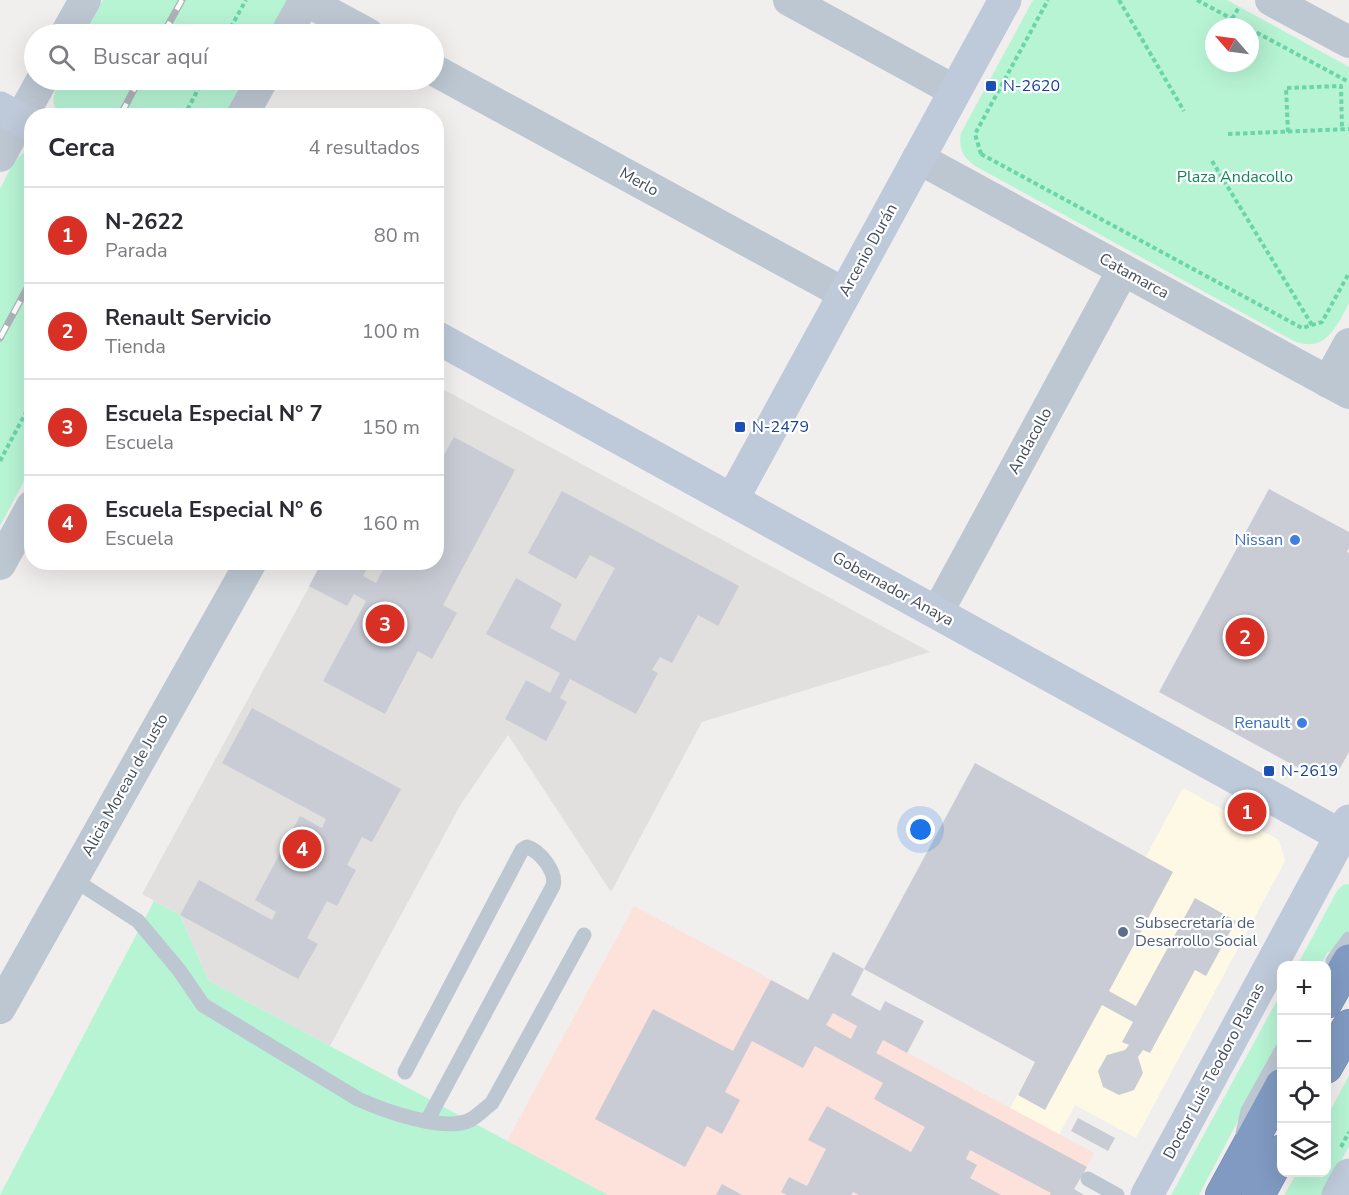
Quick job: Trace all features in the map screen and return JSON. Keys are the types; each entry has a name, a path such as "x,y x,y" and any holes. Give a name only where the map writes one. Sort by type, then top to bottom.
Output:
{"highway":[{"path":"1331,993 1349,961"},
{"path":"1331,1058 1349,1026"},
{"path":"1222,1195 1277,1092"},
{"path":"1257,1195 1277,1158"}],"street":[{"path":"72,24 85,0"},
{"path":"292,24 305,0 349,24"},
{"path":"789,0 955,90"},
{"name":"Arcenio Durán","path":"732,500 1005,0"},
{"path":"1271,0 1349,42"},
{"name":"Merlo","path":"444,75 844,294"},
{"path":"0,156 17,117 35,90"},
{"path":"246,108 256,90"},
{"name":"Catamarca","path":"918,158 1339,387"},
{"name":"Andacollo","path":"937,613 1124,270"},
{"name":"Gobernador Anaya","path":"444,341 937,613 1346,832"},
{"path":"1339,387 1349,344"},
{"path":"0,564 24,520"},
{"name":"Alicia Moreau de Justo","path":"0,1008 247,570"},
{"name":"Doctor Luis Teodoro Planas","path":"1147,1195 1346,832"},
{"path":"1338,1195 1349,1175"}],"lane":[{"path":"405,1072 522,850 527,847 533,849 553,873 554,886 427,1121"},
{"path":"73,879 138,921 179,970 203,1005 358,1100 384,1111 437,1124 469,1121 492,1103 584,935"},
{"path":"1331,963 1349,939"},
{"path":"1239,1163 1245,1120 1277,1058"},
{"path":"1088,1179 1117,1195"}],"path":[{"path":"233,24 246,0"},
{"path":"1048,0 975,134 981,154 1302,328 1322,322 1349,273"},
{"path":"1119,0 1184,111"},
{"path":"1197,0 1230,18"},
{"path":"1233,18 1239,7"},
{"path":"1259,34 1349,82"},
{"path":"1288,132 1287,88 1341,86 1342,129"},
{"path":"188,108 198,90"},
{"path":"1228,134 1349,129"},
{"path":"1212,161 1312,325"},
{"path":"0,460 24,416"}],"shaded area":[{"path":"444,390 930,652 702,722 611,892 508,735 461,804 330,1046 209,981 180,915 142,894 318,570 444,570"},
{"path":"1183,788 1279,840 1285,861 1136,1138 1075,1105 1059,1135 1010,1108"},
{"path":"634,906 1094,1153 1074,1189 1084,1195 608,1195 507,1141"}],"green space":[{"path":"103,0 289,0 276,24 90,24"},
{"name":"Plaza Andacollo","path":"1033,0 1227,0 1349,67 1349,303 1334,330 1321,341 1303,344 1292,340 975,166 962,152 961,133"},
{"path":"56,90 240,90 230,108 56,108"},
{"path":"24,153 24,481 0,526 0,189"},
{"path":"1349,884 1349,930 1339,948 1327,953 1323,961 1300,961 1337,891 1343,885"},
{"path":"154,901 180,915 209,981 608,1195 0,1195"},
{"path":"1277,1000 1277,1047 1199,1195 1171,1195"},
{"path":"1349,1075 1349,1146 1323,1195 1284,1195 1295,1177 1331,1177 1331,1109"}],"building":[{"path":"454,437 515,470 443,605 457,613 432,659 418,651 385,714 323,681 366,601 354,594 347,606 309,586 318,570 366,570 363,576 376,583 383,570 444,570 444,455"},
{"path":"1269,489 1349,532 1347,552 1349,553 1349,752 1339,770 1317,778 1159,692"},
{"path":"562,491 739,586 718,626 698,615 672,663 660,657 652,670 658,673 636,714 570,679 560,698 567,702 546,741 505,719 526,680 550,693 560,673 486,634 516,578 562,604 550,628 575,641 615,568 590,555 576,579 528,553"},
{"path":"252,708 401,789 372,842 362,837 347,865 356,870 337,906 327,901 307,938 318,944 298,979 180,915 199,880 272,920 276,912 255,900 300,816 322,828 326,819 222,763"},
{"path":"975,763 1173,872 1109,991 1136,1006 1195,898 1236,921 1206,976 1195,970 1150,1053 1143,1050 1138,1057 1143,1073 1134,1090 1119,1095 1103,1087 1098,1071 1107,1055 1125,1050 1129,1045 1122,1042 1133,1022 1102,1005 1045,1110 1018,1095 1035,1062 864,969"},
{"path":"833,952 864,969 851,995 880,1011 885,1001 924,1021 907,1053 883,1040 876,1053 1087,1167 1074,1189 1084,1195 1050,1195 1051,1193 970,1150 966,1159 977,1165 970,1178 1001,1195 859,1195 853,1192 851,1195 787,1195 781,1192 789,1177 807,1186 826,1149 808,1140 827,1106 911,1152 925,1127 874,1099 883,1083 815,1046 803,1068 752,1041 725,1092 740,1100 722,1134 707,1126 685,1167 595,1119 653,1009 733,1051 771,980 808,1000","holes":["833,1013 857,1026 851,1039 826,1025"]},
{"path":"1078,1118 1115,1138 1108,1151 1071,1131"},
{"path":"722,1184 742,1195 716,1195"}],"railway":[{"path":"169,24 182,0"},
{"path":"124,108 134,90"},
{"path":"0,338 24,294"}],"place":[{"name":"N-2620","path":"991,86"},
{"name":"N-2479","path":"740,427"},
{"name":"Nissan","path":"1295,540"},
{"name":"Escuela Especial N° 7","path":"385,624"},
{"name":"Renault Servicio","path":"1245,637"},
{"name":"Renault","path":"1302,723"},
{"name":"N-2619","path":"1269,771"},
{"name":"N-2622","path":"1247,812"},
{"name":"Escuela Especial N° 6","path":"302,849"},
{"name":"Subsecretaría de Desarrollo Social","path":"1123,932"}]}
